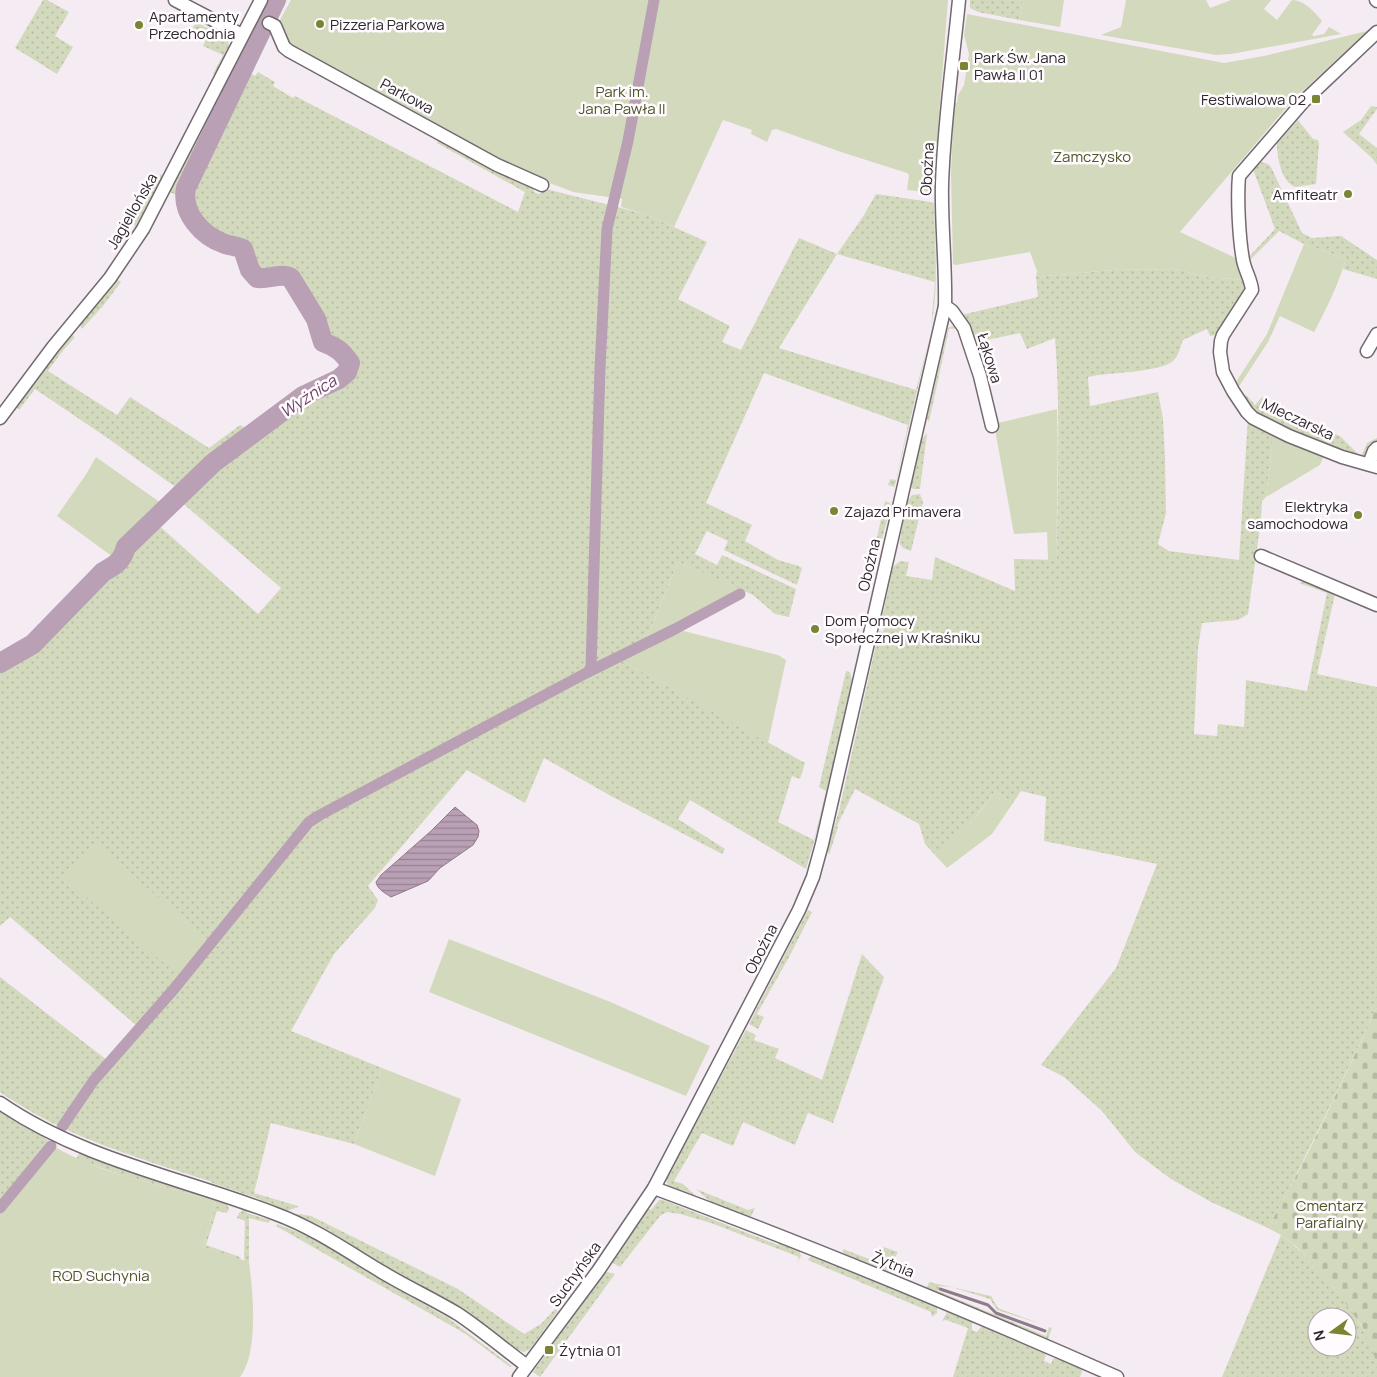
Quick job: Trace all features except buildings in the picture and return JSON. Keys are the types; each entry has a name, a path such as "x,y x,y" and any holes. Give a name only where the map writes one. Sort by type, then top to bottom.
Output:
{"street":[{"path":"175,0 242,35"},
{"name":"Jagiellońska","path":"0,418 42,361 110,278 143,229 242,35 261,19 261,0"},
{"name":"Oboźna","path":"654,1188 791,927 813,877 822,844 945,306 946,282 942,184 944,145 959,0"},
{"name":"Parkowa","path":"261,19 275,26 284,47 297,56 497,165 542,185"},
{"name":"Mleczarska","path":"1373,465 1327,451 1257,421 1247,412 1226,380 1221,362 1221,342 1252,290 1243,261 1239,176 1302,102 1377,32"},
{"name":"Łąkowa","path":"945,306 952,311 964,328 980,376 992,426"},
{"path":"1367,351 1377,334"},
{"path":"1373,465 1374,451 1377,448"},
{"path":"1261,556 1377,605"},
{"path":"0,1103 45,1130 116,1161 276,1214 305,1226 409,1288 458,1314 527,1366"},
{"name":"Suchyńska","path":"519,1377 603,1264 654,1188"},
{"name":"Żytnia","path":"654,1188 879,1276 1117,1377"}],"green space":[{"path":"43,0 47,0 69,12 55,36 73,47 57,74 15,48"},
{"path":"269,0 287,0 275,21 271,22 261,15"},
{"name":"Park im. Jana Pawła II","path":"291,0 948,0 933,193 907,190 909,175 907,173 776,129 772,130 767,142 751,134 752,130 723,120 674,227 645,214 621,207 622,199 573,192 500,164 289,47 277,25"},
{"path":"970,0 1023,0 1019,20 978,12 970,8"},
{"path":"1023,0 1064,0 1060,27 1019,20"},
{"path":"1126,0 1206,0 1210,8 1231,0 1271,0 1264,9 1277,20 1292,0 1301,2 1309,7 1322,21 1312,35 1324,34 1329,27 1341,34 1216,55 1101,35 1121,27"},
{"name":"Zamczysko","path":"967,14 1224,63 1264,56 1367,31 1292,101 1180,232 1240,260 1247,280 1206,277 1175,269 1112,270 1036,277 1037,271 1030,252 953,264 951,174 954,103 957,103 958,95 964,85 969,54 964,35"},
{"path":"259,21 270,30 261,47 258,45 244,70 255,76 258,72 275,82 273,86 293,98 295,96 518,212 525,192 437,143 439,138 493,167 492,170 496,173 498,170 533,186 534,192 539,194 547,189 645,214 707,242 678,299 730,326 722,342 741,350 799,238 837,254 779,348 916,390 929,340 895,485 894,487 888,485 890,479 896,480 908,425 764,373 706,503 752,525 745,541 778,560 802,568 797,585 724,550 728,541 707,531 695,554 717,565 722,555 796,589 789,617 775,614 753,595 678,562 644,645 617,658 805,763 800,779 792,776 778,822 814,840 826,791 819,787 846,671 850,672 852,680 836,752 819,822 806,869 690,800 678,819 725,849 722,854 611,796 544,758 525,803 467,770 368,886 378,900 375,908 334,954 291,1031 382,1068 354,1144 271,1123 254,1193 298,1206 284,1212 259,1204 260,1199 130,1155 76,1134 24,1108 0,1092 0,977 112,1064 187,980 289,846 137,1026 10,917 0,926 0,660 35,640 84,590 111,556 117,560 143,521 178,489 35,389 19,410 16,406 46,365 72,335 75,337 48,371 117,415 130,397 209,448 240,425 251,431 303,396 339,379 347,372 350,363 338,350 323,342 316,319 291,278 279,276 257,278 250,270 243,249 226,245 208,236 194,220 184,199 170,192","holes":["179,500 281,588 258,614 156,523"]},
{"path":"197,22 212,31 214,28 222,33 229,43 227,55 216,75 213,74 223,55 203,46 209,32 200,28 195,37 190,34"},
{"path":"1371,106 1377,107 1377,109 1359,134 1377,148 1377,165 1372,158 1343,132 1361,120"},
{"path":"1298,120 1313,139 1318,140 1319,144 1316,184 1295,187 1286,180 1283,174 1277,143"},
{"path":"1261,162 1271,167 1302,233 1312,238 1341,236 1377,260 1377,279 1343,269 1346,259 1304,244 1279,231 1247,263 1246,260 1275,229 1253,169 1255,165"},
{"path":"161,174 164,176 136,228 133,223"},
{"path":"876,194 934,204 936,282 931,328 935,282 837,254"},
{"path":"1304,244 1346,259 1332,296 1314,332 1280,316 1268,342 1238,388 1234,385 1267,334"},
{"path":"1175,269 1206,277 1247,280 1248,286 1226,328 1216,335 1210,336 1207,329 1183,340 1177,357 1166,365 1145,370 1088,377 1090,406 1158,392 1163,419 1166,513 1158,544 1169,551 1239,560 1248,417 1274,431 1266,497 1262,501 1248,614 1238,620 1202,623 1198,648 1194,734 1217,736 1218,724 1244,727 1246,680 1307,691 1327,593 1299,583 1304,582 1335,594 1317,674 1377,687 1377,1007 1335,1096 1268,1228 1211,1202 1171,1179 1135,1152 1102,1111 1064,1077 1041,1065 1116,968 1157,864 1044,841 1046,797 1021,791 1013,803 995,791 967,826 935,855 925,844 919,824 855,789 837,826 829,855 827,849 839,811 879,631 883,632 885,621 882,619 893,567 900,561 909,562 906,576 932,580 935,557 1015,591 1014,559 1057,560 1058,421 1055,338 1027,349 1020,333 972,343 961,315 1038,297 1036,277 1112,270"},
{"path":"117,279 121,282 82,329 80,325"},
{"path":"957,324 962,328 949,329 929,422 927,419 948,328"},
{"path":"1246,395 1255,405 1262,397 1289,414 1340,436 1361,457 1367,443 1377,438 1377,443 1363,458 1315,444 1283,430 1255,412 1245,401"},
{"path":"1057,409 1057,560 1048,560 1047,532 1014,534 994,424"},
{"path":"1274,431 1325,453 1320,465 1266,497"},
{"path":"927,433 920,489 913,489 911,487 921,440"},
{"path":"96,457 161,503 124,545 117,560 57,516"},
{"path":"920,494 923,502 911,551 903,548 900,540 907,502 912,495"},
{"path":"885,501 890,503 891,506 879,550 874,551"},
{"path":"678,562 746,591 676,629 778,655 786,660 768,743 617,658 644,645"},
{"path":"995,791 1013,803 992,834 947,868 935,855 975,817"},
{"path":"97,844 208,941 179,976 63,877"},
{"path":"808,910 812,912 757,1014 764,1017 758,1029 749,1024"},
{"path":"449,939 608,1001 710,1046 686,1096 429,992"},
{"path":"862,954 884,977 833,1123 808,1113 795,1145 743,1122 733,1146 702,1133 674,1181 683,1184 699,1199 668,1186 666,1179 746,1030 756,1035 754,1040 779,1049 775,1058 822,1080"},
{"name":"Cmentarz Parafialny","path":"1377,1007 1377,1363 1362,1326 1357,1319 1357,1307 1348,1307 1334,1287 1298,1248 1268,1228 1338,1091"},
{"path":"382,1068 461,1099 435,1176 354,1144"},
{"path":"0,1109 49,1141 0,1202"},
{"name":"ROD Suchynia","path":"53,1146 92,1165 112,1172 216,1201 203,1247 249,1262 253,1305 252,1338 246,1366 240,1377 0,1377 0,1211"},
{"path":"80,1152 227,1204 229,1209 227,1213 217,1211 206,1245 240,1257 241,1260 203,1247 216,1201 127,1177 76,1159"},
{"path":"696,1189 748,1210 755,1208 747,1219 712,1203"},
{"path":"659,1200 778,1245 779,1242 799,1250 801,1256 797,1263 799,1257 711,1223 667,1212 660,1216 620,1267 613,1263 613,1259 648,1208 651,1210"},
{"path":"243,1210 270,1220 269,1223 249,1218 249,1262 245,1261 244,1258 245,1221 237,1218"},
{"path":"294,1215 311,1216 458,1289 524,1334 541,1324 555,1309 558,1311 530,1349 524,1352 518,1350 517,1352 328,1230 307,1219"},
{"path":"277,1224 320,1243 448,1318 512,1366 510,1367 464,1333 276,1226"},
{"path":"1281,1235 1324,1275 1349,1307 1307,1307 1307,1357 1357,1357 1357,1319 1371,1345 1377,1362 1377,1377 1222,1377"},
{"path":"883,1247 898,1252 888,1271 843,1252 843,1249 877,1262"},
{"path":"810,1257 937,1307 937,1313 932,1317 931,1312 810,1261 808,1260"},
{"path":"604,1273 615,1274 540,1377 533,1372"},
{"path":"929,1282 991,1296 998,1308 1044,1325 997,1310 990,1299 951,1287 939,1286 938,1291 1046,1336 1049,1327 1052,1328 1048,1339 927,1288"},
{"path":"947,1312 972,1322 972,1330 977,1332 981,1327 984,1327 1046,1354 1044,1361 1051,1364 1053,1359 1056,1358 1081,1369 1080,1377 953,1377 968,1328 946,1320 942,1321"}],"shaded area":[{"path":"455,807 477,825 478,837 473,845 440,868 428,881 391,897 382,891 376,882 381,875"}],"waterway":[{"name":"Wyżnica","path":"0,663 33,644 103,572 118,562 123,556 126,547 213,463 303,396 339,379 347,372 350,363 338,350 323,342 316,319 291,278 287,276 257,278 250,270 243,249 225,244 201,229 190,215 185,197 186,188 276,0"},
{"path":"62,1127 94,1080 174,989 309,822 588,672 591,667 600,368 607,229 628,141 654,0"},
{"path":"588,672 740,594"},
{"path":"0,1208 51,1146"},
{"path":"940,1289 988,1305 996,1313 1045,1331"}],"place":[{"name":"Pizzeria Parkowa","path":"320,24"},
{"name":"Apartamenty Przechodnia","path":"139,25"},
{"name":"Park Św. Jana Pawła II 01","path":"964,66"},
{"name":"Festiwalowa 02","path":"1316,99"},
{"name":"Amfiteatr","path":"1348,194"},
{"name":"Zajazd Primavera","path":"834,511"},
{"name":"Elektryka samochodowa","path":"1358,515"},
{"name":"Dom Pomocy Społecznej w Kraśniku","path":"815,629"},
{"name":"Żytnia 01","path":"549,1350"}]}
